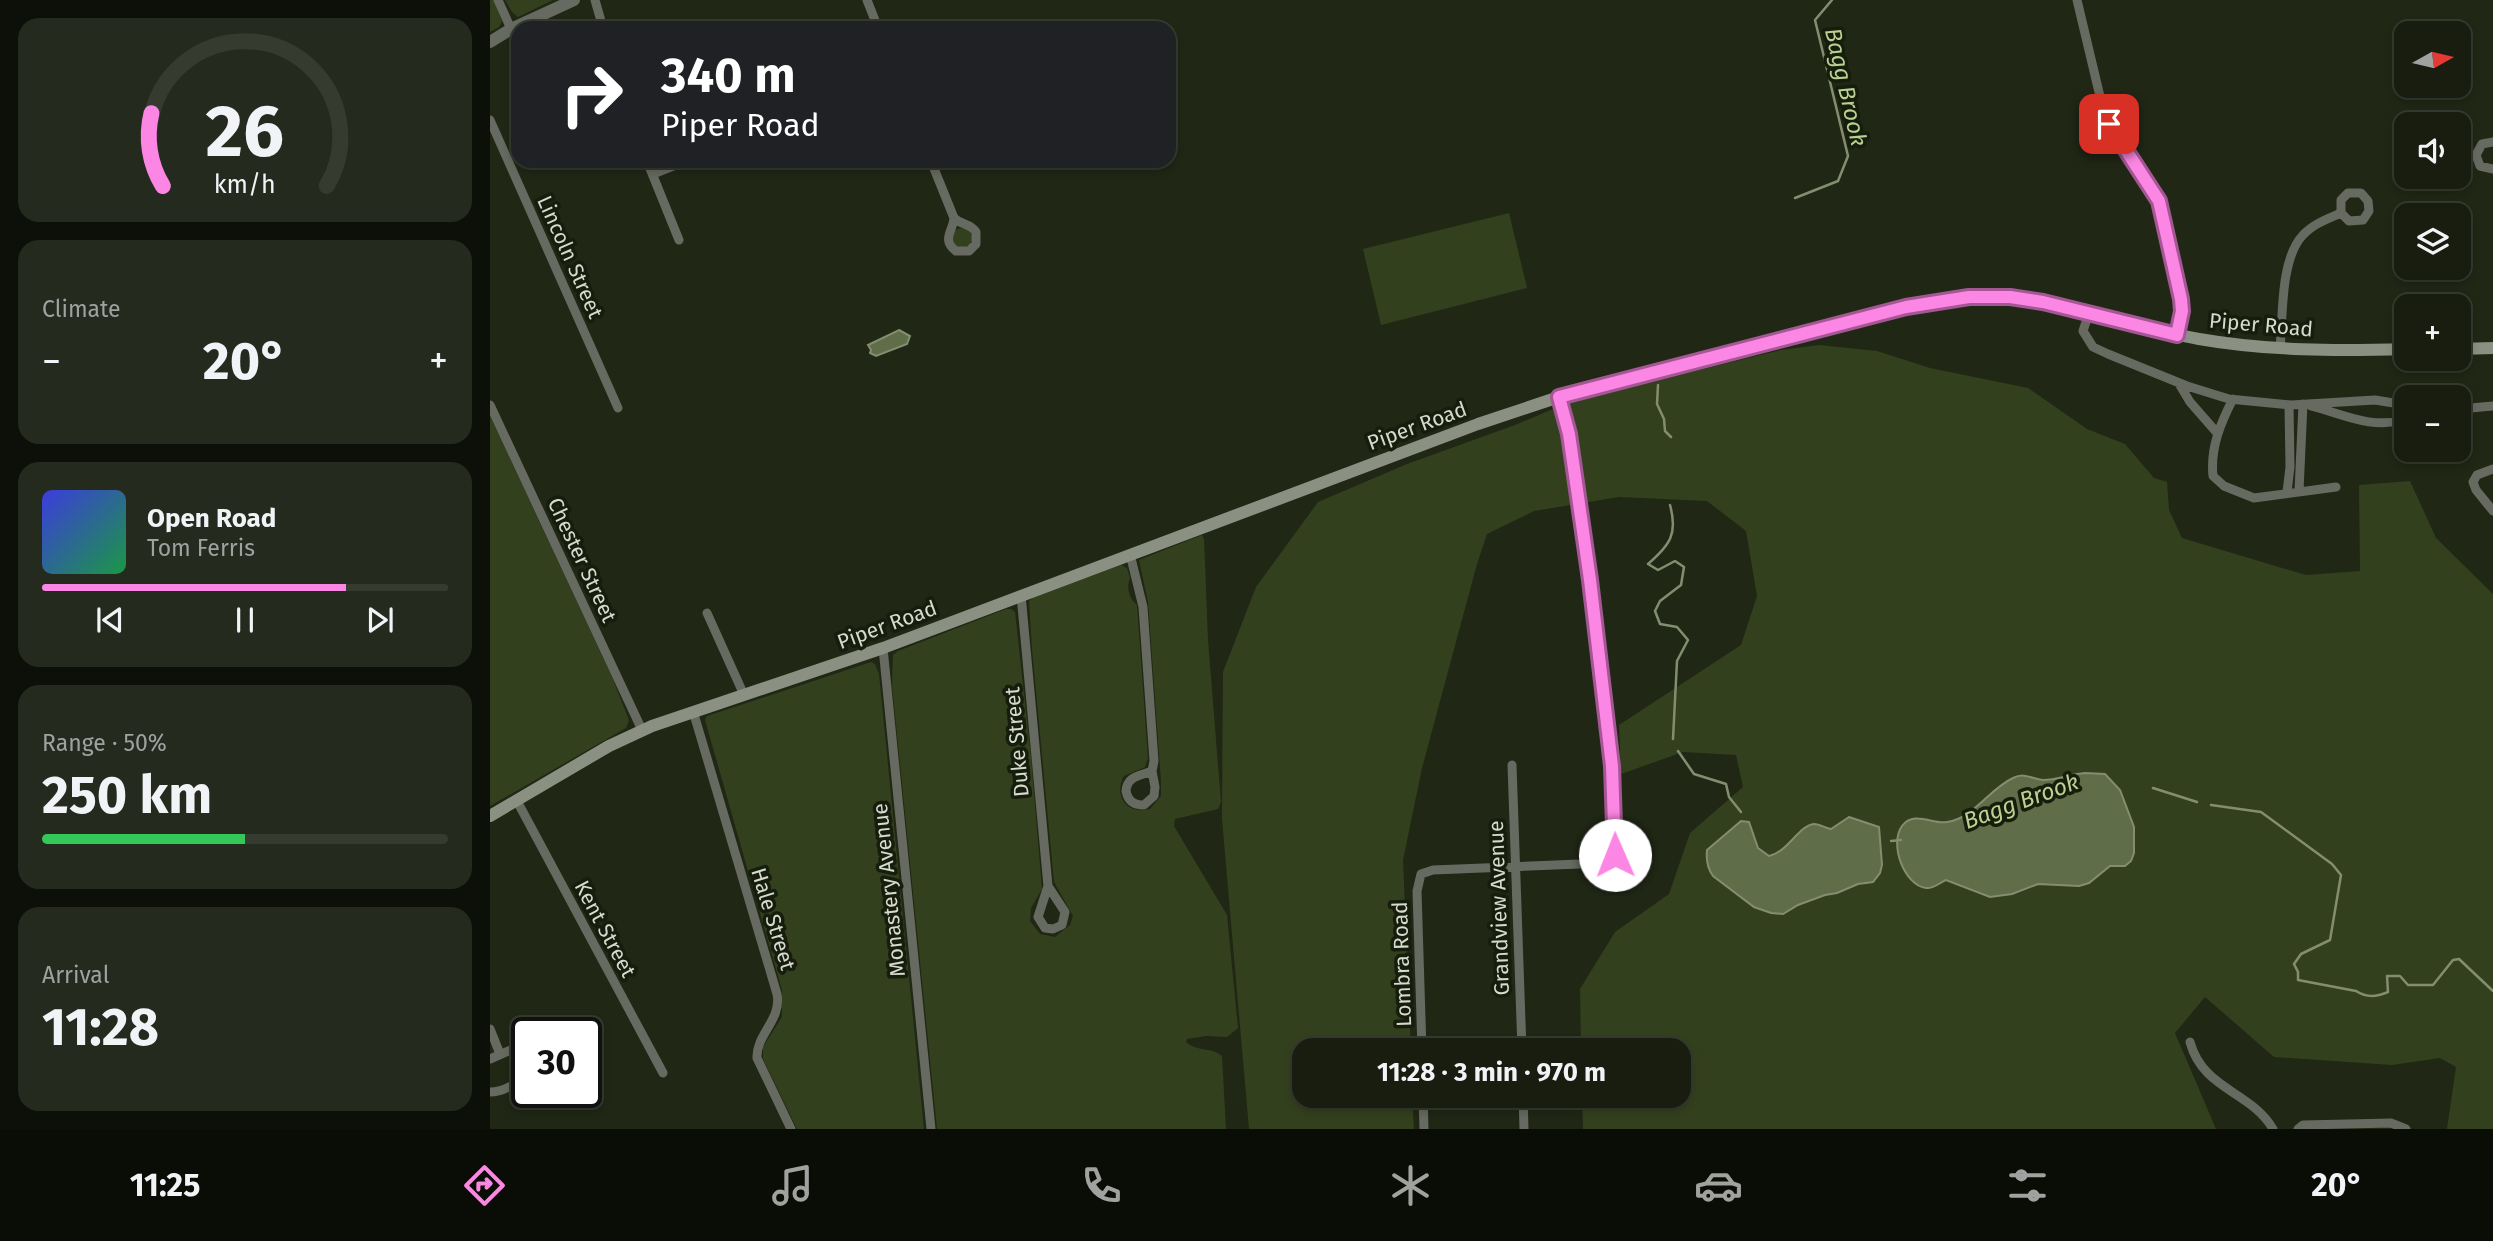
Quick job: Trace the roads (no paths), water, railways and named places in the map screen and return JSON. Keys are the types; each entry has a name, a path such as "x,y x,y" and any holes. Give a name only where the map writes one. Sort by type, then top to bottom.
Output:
{"main road":[{"name":"Piper Road","path":"490,816 609,746 642,730 883,648 1466,429 1559,397 1933,302 1969,297 2010,297 2043,302 2177,335 2280,349 2394,349"},
{"path":"2471,349 2493,348"}],"street":[{"path":"498,0 511,27"},
{"path":"529,21 574,0"},
{"path":"595,0 601,21"},
{"path":"867,0 875,21"},
{"path":"2077,0 2109,124 2159,201 2181,299 2182,311 2177,335"},
{"path":"490,42 511,30"},
{"name":"Lincoln Street","path":"490,120 511,167"},
{"path":"2493,142 2480,145 2476,155 2480,166 2493,169"},
{"name":"Lincoln Street","path":"511,168 618,408"},
{"path":"650,168 679,240"},
{"path":"653,174 668,168"},
{"path":"935,168 954,218"},
{"path":"2280,349 2287,276 2294,248 2309,229 2341,213"},
{"path":"2088,313 2083,331 2094,347 2178,382 2233,399 2290,405 2375,400 2394,403"},
{"path":"2178,382 2189,402 2218,434"},
{"path":"1514,867 1601,863 1612,860 1616,849 1611,755 1584,531 1569,434 1559,397"},
{"path":"2233,399 2220,423 2212,466 2213,476 2224,486 2254,498 2336,487"},
{"path":"2303,404 2355,421 2379,424 2394,422"},
{"path":"2299,491 2303,404"},
{"name":"Chester Street","path":"490,405 642,730"},
{"path":"2287,492 2290,467 2290,405"},
{"path":"2471,408 2493,406"},
{"path":"2493,469 2477,475 2473,482 2493,511"},
{"path":"1130,554 1143,607 1154,761 1152,771"},
{"name":"Duke Street","path":"1021,594 1048,887"},
{"path":"708,613 744,695"},
{"name":"Monastery Avenue","path":"883,648 931,1129"},
{"name":"Hale Street","path":"693,711 777,994 777,1013 758,1048 757,1058 791,1129"},
{"name":"Grandview Avenue","path":"1512,765 1521,1038"},
{"name":"Kent Street","path":"517,801 663,1073"},
{"name":"Lombra Road","path":"1422,1038 1417,891 1419,877 1428,870 1514,867"},
{"path":"490,1029 500,1054"},
{"path":"2190,1042 2198,1063 2211,1079 2255,1110 2273,1129"},
{"path":"490,1059 511,1052"},
{"path":"490,1092 497,1092 511,1085"},
{"path":"1423,1108 1424,1129"},
{"path":"1523,1108 1524,1129"},
{"path":"2298,1129 2303,1125 2362,1123 2391,1123 2406,1129"}],"water":[{"path":"899,330 910,336 907,344 876,356 870,353 868,345"},
{"path":"2085,773 2105,774 2120,790 2134,827 2134,853 2125,866 2110,866 2089,883 2079,886 2038,884 2012,894 1990,897 1946,880 1926,888 1911,880 1905,872 1897,843 1898,834 1907,821 1918,818 1947,822 1957,819 2017,776 2043,780"},
{"path":"1849,817 1879,827 1882,865 1880,873 1873,882 1825,895 1783,914 1754,907 1713,876 1708,867 1707,850 1741,821 1749,822 1758,848 1769,856 1776,854 1809,825 1816,824 1831,829"}],"waterway":[{"name":"Bagg Brook","path":"1795,198 1838,181 1848,156 1815,20 1832,0"},
{"name":"Bagg Brook","path":"1658,385 1657,404 1664,419 1665,431 1671,437"},
{"name":"Bagg Brook","path":"1670,505 1673,524 1670,538 1662,551 1648,564 1658,570 1675,561 1684,567 1681,585 1660,601 1655,611 1660,624 1677,627 1688,640 1677,661 1673,739"},
{"name":"Bagg Brook","path":"1678,751 1694,774 1726,784 1729,797 1741,812"},
{"name":"Bagg Brook","path":"2153,788 2197,802"},
{"name":"Bagg Brook","path":"2211,805 2261,812 2332,864 2341,875 2330,940 2301,954 2294,964 2298,980 2376,996 2388,992 2387,976 2400,976 2408,985 2433,985 2453,960 2459,959 2493,991"},
{"name":"Bagg Brook","path":"1891,841 1901,840"}]}
